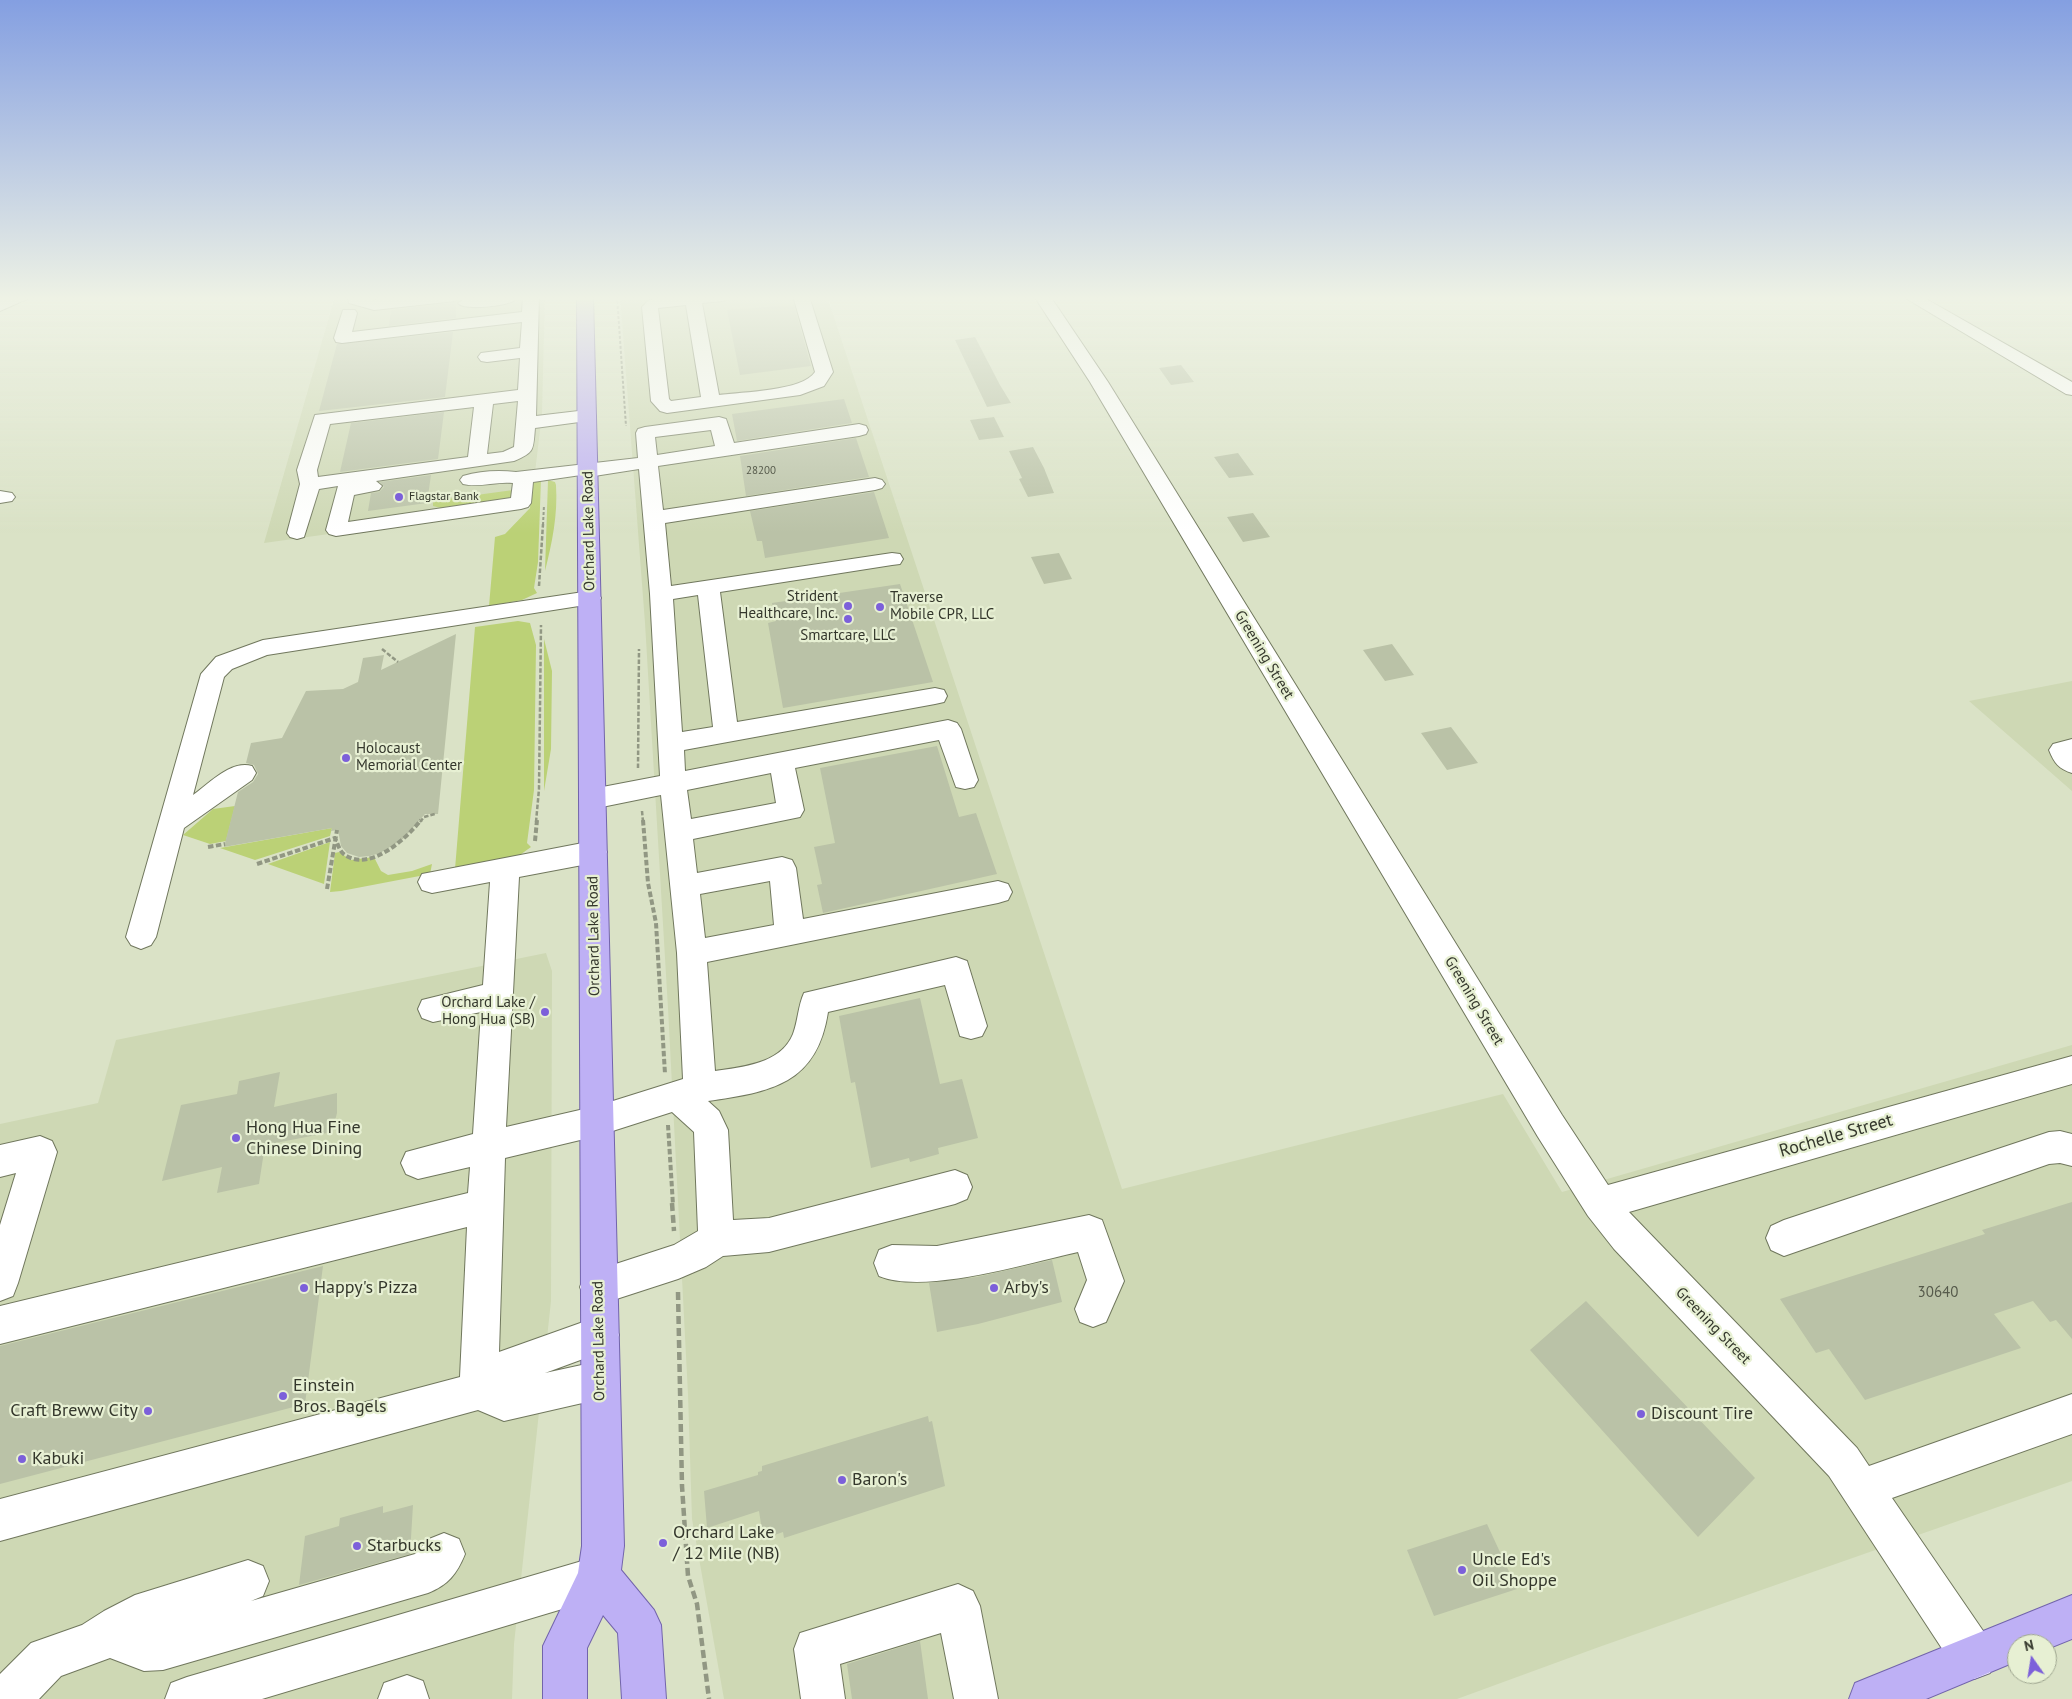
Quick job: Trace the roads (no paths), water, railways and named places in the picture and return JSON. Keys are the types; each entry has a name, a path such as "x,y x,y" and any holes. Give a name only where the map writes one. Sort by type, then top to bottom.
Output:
{"main road":[{"name":"Orchard Lake Road","path":"566,1699 565,1646 599,1577 603,1546 586,375"},
{"path":"599,1577 639,1625 644,1699"},
{"path":"1871,1699 2072,1617"}],"street":[{"path":"310,484 507,457 523,450 527,375"},
{"path":"657,375 660,401 667,407 800,390 818,382 822,375"},
{"path":"706,375 711,402"},
{"name":"Greening Street","path":"1095,375 1550,1126 1600,1204 1627,1237 1842,1462 1974,1657"},
{"path":"2047,375 2072,390"},
{"path":"297,534 310,484 307,470 322,419 526,394"},
{"path":"477,461 484,399"},
{"path":"526,423 587,416"},
{"path":"716,1239 711,1130 708,1122 681,1094 692,953 673,782 661,594 654,518 637,463 645,433 720,423 726,450"},
{"path":"523,477 522,503 336,530 344,490 440,477 453,483 501,476 523,477 637,463 859,430"},
{"path":"654,518 875,484"},
{"path":"661,594 892,558"},
{"path":"708,587 726,733"},
{"path":"140,937 213,674 224,663 266,639 445,613 590,598"},
{"path":"671,743 935,696"},
{"path":"592,799 640,788 948,729 965,780"},
{"path":"2072,748 2062,750 2065,758 2072,764"},
{"path":"679,832 791,810 782,761"},
{"path":"172,823 243,774"},
{"path":"432,882 593,852"},
{"path":"479,1391 485,1206 505,868"},
{"path":"685,886 782,868 790,933"},
{"path":"692,953 998,892"},
{"path":"418,1163 597,1122 681,1094 755,1079 791,1063 806,1042 815,1002 956,970 971,1026"},
{"path":"433,1009 498,995"},
{"name":"Rochelle Street","path":"1600,1204 2072,1070"},
{"path":"1784,1238 2049,1148 2060,1147 2072,1150"},
{"path":"0,1160 40,1152 0,1283"},
{"path":"598,1288 676,1261 708,1247 716,1239 769,1235 955,1187"},
{"path":"0,1326 485,1206"},
{"path":"892,1262 938,1264 1089,1232 1106,1282 1093,1309"},
{"path":"0,1520 479,1391 506,1368 600,1336"},
{"path":"479,1391 504,1402 600,1380"},
{"path":"1861,1489 1903,1476 2072,1414"},
{"path":"105,1635 144,1649 163,1648 428,1572 444,1554"},
{"path":"187,1699 599,1577"},
{"path":"0,1696 13,1693 47,1659 94,1643 150,1610 248,1581"},
{"path":"818,1698 816,1650 958,1606 976,1699"}],"place":[{"name":"Flagstar Bank","path":"399,497"},
{"name":"Strident Healthcare, Inc.","path":"848,606"},
{"name":"Traverse Mobile CPR, LLC","path":"880,607"},
{"name":"Smartcare, LLC","path":"848,619"},
{"name":"Holocaust Memorial Center","path":"346,758"},
{"name":"Orchard Lake / Hong Hua (SB)","path":"545,1012"},
{"name":"Hong Hua Fine Chinese Dining","path":"236,1138"},
{"name":"Happy's Pizza","path":"304,1288"},
{"name":"Arby's","path":"994,1288"},
{"name":"Einstein Bros. Bagels","path":"283,1396"},
{"name":"Craft Breww City","path":"148,1411"},
{"name":"Discount Tire","path":"1641,1414"},
{"name":"Kabuki","path":"22,1459"},
{"name":"Baron's","path":"842,1480"},
{"name":"Orchard Lake / 12 Mile (NB)","path":"663,1543"},
{"name":"Starbucks","path":"357,1546"},
{"name":"Uncle Ed's Oil Shoppe","path":"1462,1570"}]}
